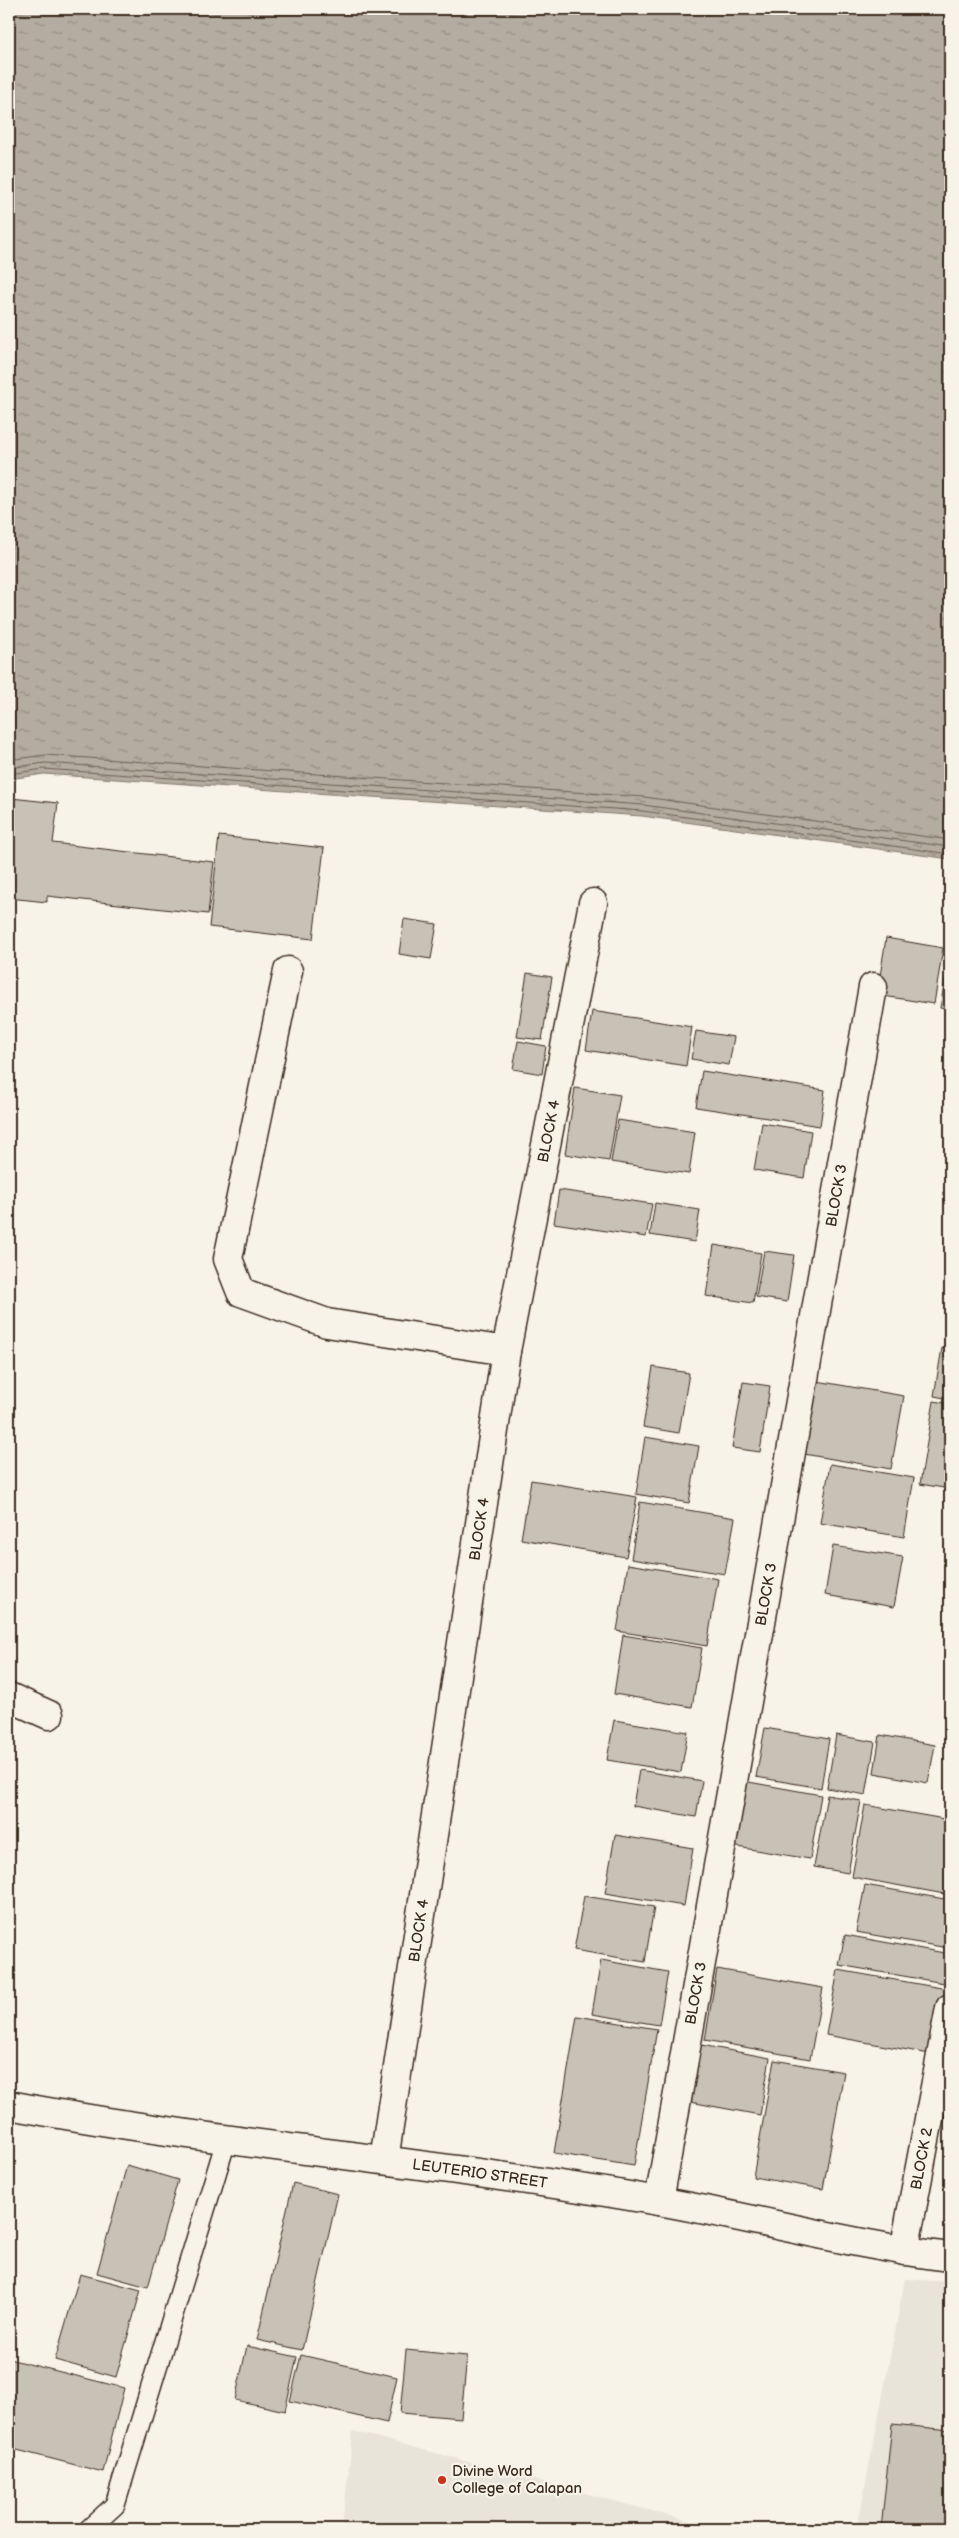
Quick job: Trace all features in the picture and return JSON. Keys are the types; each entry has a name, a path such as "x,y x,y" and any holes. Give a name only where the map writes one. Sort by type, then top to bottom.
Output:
{"street":[{"name":"BLOCK 4","path":"384,2160 506,1351 593,903"},
{"path":"288,971 228,1259 241,1292 327,1323 506,1351"},
{"name":"BLOCK 3","path":"659,2201 873,987"},
{"path":"9,1697 49,1715"},
{"name":"BLOCK 2","path":"904,2251 950,2008"},
{"name":"LEUTERIO STREET","path":"9,2105 119,2126 384,2160 659,2201 904,2251 950,2257"}],"lane":[{"path":"89,2529 115,2505 226,2141"}],"shaded area":[{"path":"905,2279 950,2282 950,2529 857,2529"},
{"name":"Divine Word College of Calapan","path":"353,2431 719,2529 342,2529"}],"water":[{"path":"9,9 950,9 950,859 642,816 44,774 9,779"}],"building":[{"path":"11,798 58,803 53,843 214,862 208,914 47,896 47,902 9,898"},
{"path":"219,836 324,848 313,939 209,927"},
{"path":"404,919 437,924 431,959 399,954"},
{"path":"886,938 943,948 934,1004 877,995"},
{"path":"950,950 950,1010 940,1008"},
{"path":"527,973 552,977 542,1040 517,1037"},
{"path":"592,1011 692,1027 686,1066 586,1050"},
{"path":"696,1031 734,1037 729,1065 691,1059"},
{"path":"518,1041 546,1046 542,1074 513,1069"},
{"path":"702,1071 825,1090 820,1126 696,1107"},
{"path":"575,1088 620,1095 609,1161 565,1154"},
{"path":"618,1120 695,1132 689,1174 611,1162"},
{"path":"762,1123 811,1131 804,1178 754,1170"},
{"path":"559,1190 652,1204 646,1237 554,1223"},
{"path":"655,1203 700,1210 695,1242 650,1235"},
{"path":"714,1245 761,1253 753,1303 706,1296"},
{"path":"764,1251 794,1255 787,1302 756,1297"},
{"path":"942,1348 950,1350 950,1399 934,1396"},
{"path":"653,1367 689,1373 679,1433 643,1427"},
{"path":"811,1380 904,1396 891,1469 798,1453"},
{"path":"743,1382 770,1386 760,1452 732,1448"},
{"path":"934,1401 950,1404 950,1489 920,1484"},
{"path":"645,1437 699,1446 689,1503 636,1494"},
{"path":"830,1464 914,1478 904,1537 820,1523"},
{"path":"531,1480 637,1497 626,1557 521,1539"},
{"path":"640,1502 735,1518 725,1574 631,1559"},
{"path":"833,1546 903,1557 894,1607 825,1595"},
{"path":"628,1564 718,1579 707,1646 617,1631"},
{"path":"623,1635 702,1648 692,1707 614,1694"},
{"path":"614,1720 688,1732 681,1772 607,1760"},
{"path":"765,1728 829,1739 821,1788 756,1777"},
{"path":"836,1735 875,1742 866,1795 827,1788"},
{"path":"880,1735 935,1745 928,1783 874,1773"},
{"path":"639,1770 702,1781 696,1817 633,1806"},
{"path":"743,1781 821,1795 810,1859 731,1846"},
{"path":"827,1795 861,1801 848,1873 814,1867"},
{"path":"865,1805 950,1820 950,1895 852,1877"},
{"path":"615,1835 693,1848 684,1906 605,1893"},
{"path":"865,1885 950,1900 948,1948 856,1932"},
{"path":"584,1896 654,1907 645,1962 574,1950"},
{"path":"845,1935 950,1954 950,1984 839,1965"},
{"path":"601,1960 668,1972 659,2025 592,2014"},
{"path":"717,1969 823,1988 810,2059 705,2040"},
{"path":"838,1970 947,1989 935,2055 826,2035"},
{"path":"577,2016 657,2029 634,2166 554,2153"},
{"path":"701,2045 770,2058 760,2115 690,2102"},
{"path":"774,2060 844,2072 823,2189 753,2177"},
{"path":"127,2165 178,2180 148,2287 97,2273"},
{"path":"293,2183 338,2194 302,2350 257,2340"},
{"path":"80,2274 141,2290 116,2377 55,2360"},
{"path":"247,2346 297,2357 285,2411 235,2400"},
{"path":"406,2350 467,2356 461,2418 400,2413"},
{"path":"301,2355 397,2377 387,2423 290,2401"},
{"path":"9,2359 124,2388 103,2472 9,2448"},
{"path":"892,2424 950,2430 950,2466 944,2529 881,2529"}],"place":[{"name":"Divine Word College of Calapan","path":"442,2480"}]}
